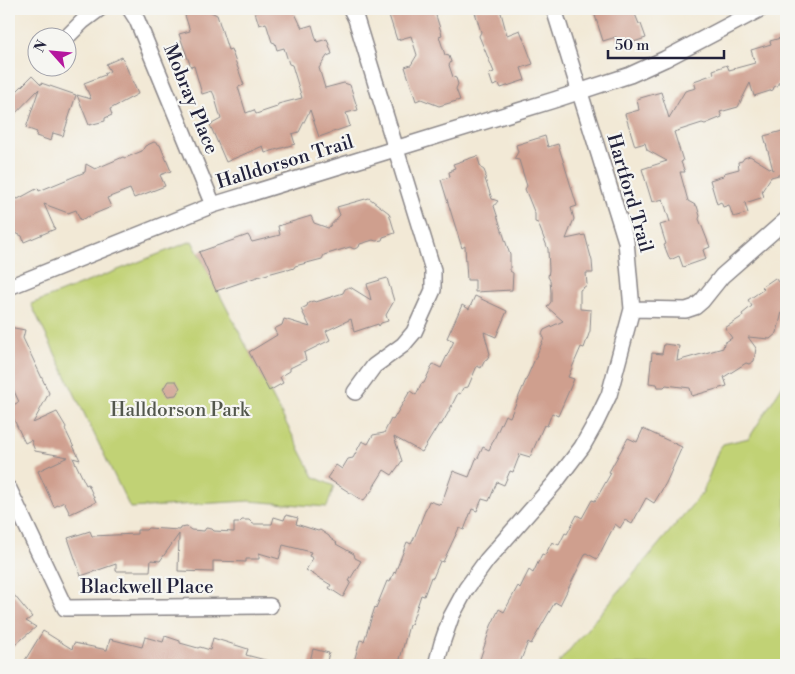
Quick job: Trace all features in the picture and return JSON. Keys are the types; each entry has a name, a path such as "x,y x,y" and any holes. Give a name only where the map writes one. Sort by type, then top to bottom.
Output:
{"street":[{"path":"76,28 99,9"},
{"name":"Mobray Place","path":"130,9 137,20 213,205"},
{"path":"351,9 356,19 433,270 432,290 414,332 403,345 374,366 356,392"},
{"name":"Hartford Trail","path":"436,665 452,616 466,589 487,560 554,484 582,447 596,422 610,395 632,309 626,241 554,9"},
{"name":"Halldorson Trail","path":"9,287 213,205 630,75 665,59 760,9"},
{"path":"632,309 686,310 695,307 722,276 786,220"},
{"name":"Blackwell Place","path":"9,489 66,608 270,606"}],"green space":[{"name":"Halldorson Park","path":"192,241 314,477 334,486 327,507 249,501 130,508 31,304"},
{"path":"786,380 786,665 558,665 703,492 718,451 723,444 749,438"}],"building":[{"path":"183,9 205,9 217,15 228,50 231,49 244,85 238,87 246,113 254,110 256,114 277,107 278,104 302,98 292,65 289,64 284,48 277,50 275,43 272,42 266,23 259,25 254,9 293,9 302,28 312,25 317,42 327,39 332,54 327,56 319,68 325,88 344,83 350,85 358,110 346,113 350,126 319,137 310,110 299,132 292,134 295,144 265,153 263,146 226,162 210,125 221,119 214,95 212,91 202,94 194,66 191,67 179,34 190,31"},
{"path":"387,9 434,9 442,35 439,36 445,55 449,56 451,62 449,65 453,77 456,78 458,84 456,89 460,100 439,106 421,99 416,101 405,67 411,65 417,55 411,36 397,40"},
{"path":"474,9 500,9 507,35 520,30 533,64 521,68 525,80 501,88 499,84 493,86 489,74 494,72 479,36 481,32"},
{"path":"593,9 633,9 646,38 621,46 616,37 603,41"},
{"path":"784,37 786,43 786,80 778,83 773,90 754,96 750,83 738,107 720,112 722,117 705,124 702,123 674,132 683,161 681,162 685,172 680,172 688,201 697,206 699,219 710,247 703,250 706,259 683,267 679,256 670,260 664,245 666,244 660,225 670,222 663,199 652,202 642,169 667,161 647,150 645,143 635,146 625,114 639,110 637,99 661,92 669,118 685,91 696,88 694,81 714,74 713,70 727,65 729,70 755,63 751,50 771,44 770,41"},
{"path":"122,57 138,94 110,109 112,115 105,118 105,121 89,125 77,95 91,99 84,83 105,75 110,71 106,64"},
{"path":"30,78 34,78 41,85 41,83 76,95 63,136 53,133 51,141 36,136 37,132 26,128 39,89 9,120 9,99"},
{"path":"786,130 786,173 771,177 762,191 764,197 745,203 748,213 733,217 729,205 723,207 721,202 717,204 710,180 723,176 724,173 739,169 738,162 750,156 773,170 764,136"},
{"path":"545,136 548,147 558,144 577,206 571,208 574,219 566,239 585,235 592,261 593,273 586,273 587,285 580,290 580,309 591,310 590,331 584,348 581,347 568,377 574,379 558,416 552,413 547,426 544,425 530,457 520,454 513,472 510,471 504,485 497,482 489,501 482,499 477,511 472,509 464,530 459,528 443,562 440,561 433,578 431,577 424,596 421,595 411,625 409,625 399,663 393,662 392,665 353,665 360,640 364,641 375,607 387,581 390,582 395,573 407,542 411,544 429,501 441,505 453,471 469,477 483,447 489,450 505,415 510,417 544,338 542,334 544,330 563,321 547,307 551,302 550,280 548,277 548,249 538,223 535,222 535,214 525,189 527,186 519,160 514,159 518,152 516,145"},
{"path":"154,142 160,145 171,171 160,175 165,186 134,198 130,189 107,198 111,207 80,220 76,210 68,213 44,204 55,229 24,242 22,236 9,230 9,200 18,199 38,188 39,191 85,172 86,164 95,169 142,151 145,146"},
{"path":"477,156 481,168 486,175 485,179 492,199 498,201 494,206 510,255 510,271 513,273 512,290 475,292 475,280 467,280 465,246 462,248 441,180 450,177 449,172 455,168 453,164"},
{"path":"369,198 389,213 395,233 383,237 382,240 373,240 360,244 359,247 354,249 350,247 324,255 322,259 295,266 288,270 257,277 216,291 199,252 248,235 252,242 280,235 278,226 311,216 314,223 328,228 340,215 337,207"},
{"path":"387,278 394,301 386,315 388,321 381,323 379,326 378,324 354,332 351,319 326,331 330,340 304,353 306,360 290,368 290,371 280,377 283,383 269,391 249,352 277,335 274,329 282,325 284,319 310,327 301,309 307,306 308,303 343,293 345,289 350,287 371,300 367,284"},
{"path":"775,278 779,283 786,278 786,317 782,312 777,333 770,339 748,337 756,348 754,361 749,364 746,363 724,377 727,386 692,396 690,388 666,385 658,387 657,384 649,383 652,353 662,354 664,344 679,346 677,361 723,348 724,343 732,338 725,328 743,316 742,314 752,306 748,300 764,289 762,287"},
{"path":"475,296 507,311 496,337 484,332 490,354 481,368 477,366 468,387 463,388 460,394 458,393 441,425 439,424 422,452 394,437 402,461 392,475 384,470 374,488 363,501 327,478 336,465 342,469 348,459 353,458 362,441 368,444 373,435 384,433 410,391 416,395 433,364 441,368 454,341 447,338 462,305 469,309"},
{"path":"9,327 25,330 23,338 49,393 33,423 57,412 66,427 65,429 80,460 73,458 96,502 70,514 64,502 54,507 38,471 68,457 35,451 31,440 25,443 9,409 9,407 19,402 9,380"},
{"path":"168,381 176,381 180,388 176,395 168,396 163,389"},
{"path":"643,429 682,447 666,483 654,503 646,498 632,524 625,520 620,528 615,524 597,559 586,553 560,605 555,602 531,644 528,642 519,665 478,665 491,626 499,609 504,612 518,586 520,588 529,570 533,573 542,554 545,555 552,542 559,545 577,515 582,518 592,500 595,501 628,438 637,442"},
{"path":"286,515 298,518 296,524 320,530 336,544 354,554 355,558 361,561 349,581 351,582 343,597 329,588 331,585 306,570 313,558 309,556 311,552 283,545 279,559 259,553 259,559 246,559 246,562 213,561 213,572 178,571 179,534 160,561 151,560 150,571 116,571 116,564 81,576 68,538 90,531 92,536 137,534 137,530 146,530 148,528 179,530 180,528 187,527 191,530 204,531 206,528 214,531 234,532 234,523 239,523 242,520 249,520 253,524 272,524 274,517 284,520"},
{"path":"9,589 32,617 26,621 36,627 9,650"},
{"path":"43,631 72,649 74,643 107,650 110,639 142,647 145,637 163,642 165,636 180,641 180,643 210,650 213,638 248,649 246,655 269,661 268,665 22,665"},
{"path":"313,649 329,653 326,665 309,665"}]}
